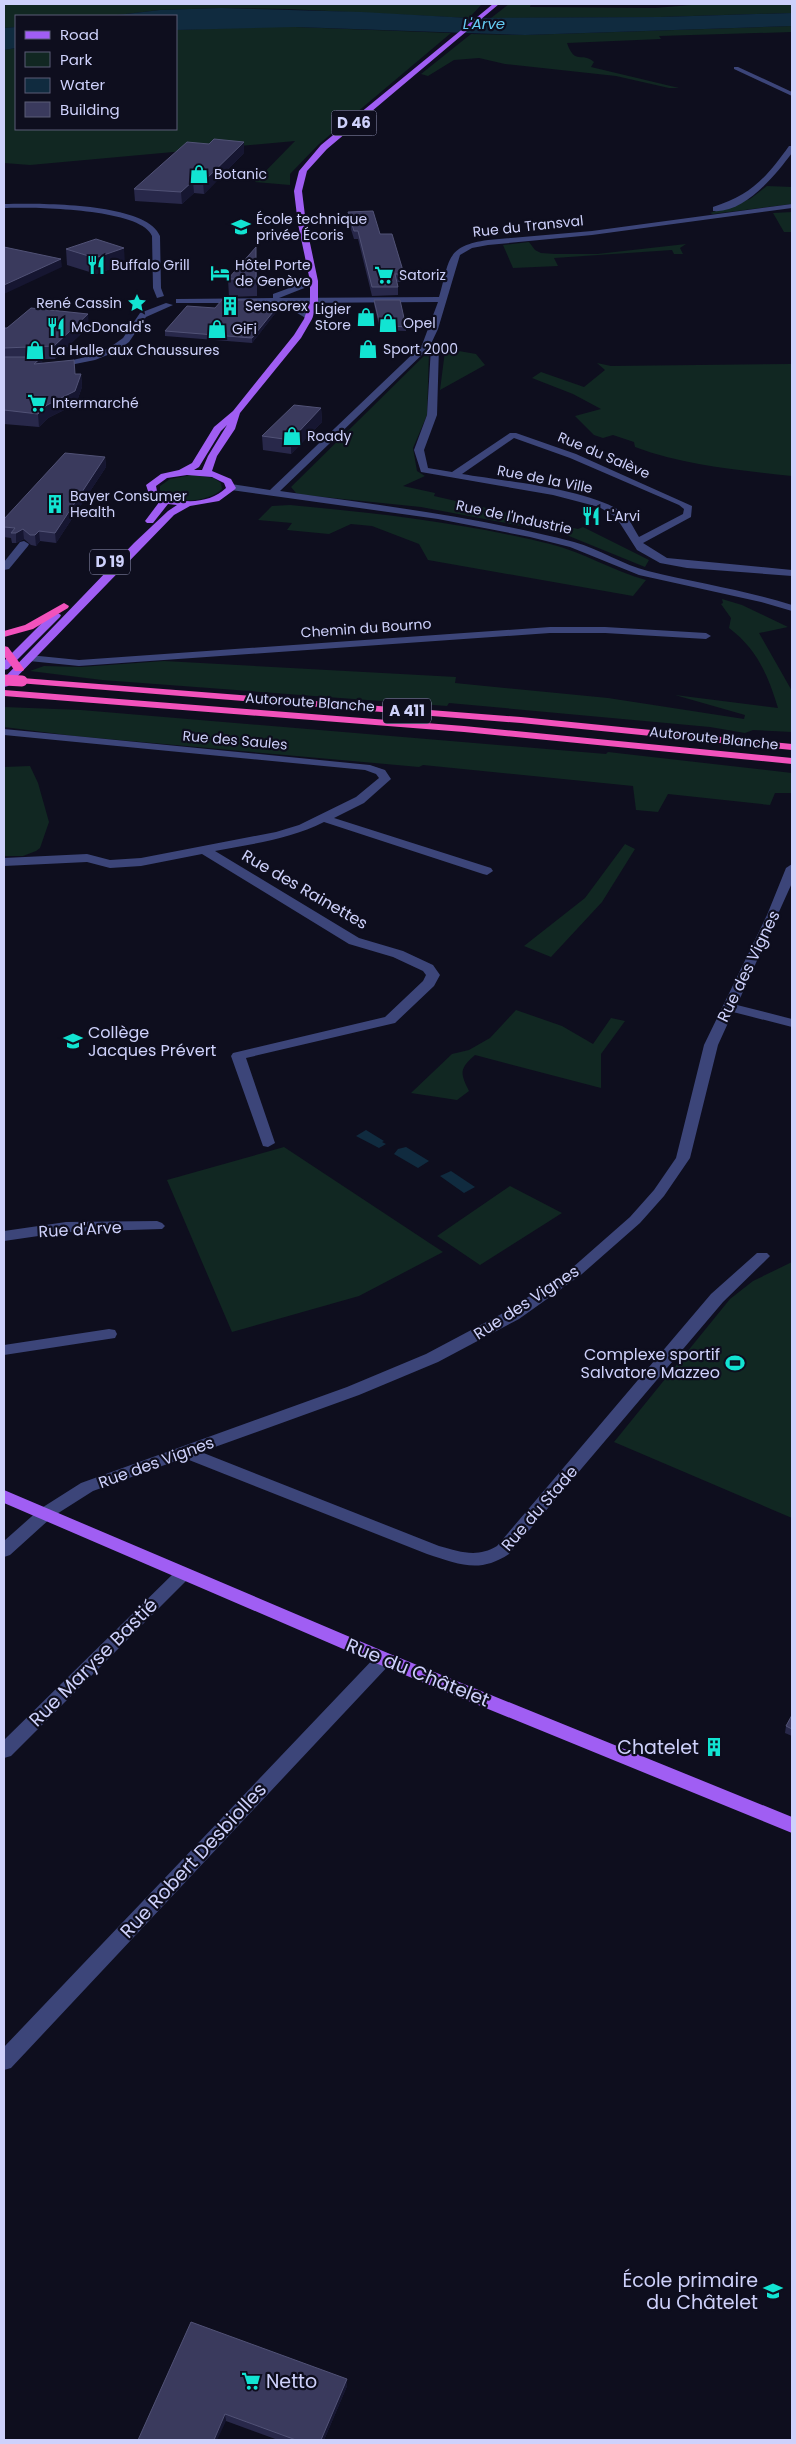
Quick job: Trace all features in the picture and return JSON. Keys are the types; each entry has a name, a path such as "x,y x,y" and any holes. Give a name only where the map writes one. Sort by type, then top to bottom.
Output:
{"highway":[{"path":"4,634 29,627 64,606"},
{"path":"4,649 8,662 19,669"},
{"name":"Autoroute Blanche","path":"4,680 485,717 792,747"},
{"name":"Autoroute Blanche","path":"5,690 483,731 792,761"}],"main road":[{"name":"D 46","path":"183,472 196,465 217,429 236,414 298,336 309,317 314,301 314,281 298,199 299,180 303,171 324,147 496,4"},
{"name":"D 46","path":"207,473 216,450 232,428 236,414"},
{"name":"Rue de l'Industrie","path":"183,472 207,473 224,478 228,491 212,500 189,503 166,500 153,494 151,485 161,478 183,472"},
{"name":"D 19","path":"8,662 146,526 166,500"},
{"name":"Rue de l'Industrie","path":"5,690 29,658 150,533 171,513 189,503"},
{"path":"4,1496 46,1513"},
{"name":"Rue du Châtelet","path":"46,1513 183,1574 384,1659 792,1825"}],"street":[{"path":"736,68 792,94"},
{"path":"699,218 709,211 745,199 754,193 776,172 792,148"},
{"path":"4,206 33,206 102,212 132,218 144,223 151,228 156,236 157,288 160,296"},
{"name":"Rue du Transval","path":"273,492 426,346 444,299 456,254 467,247 600,232 792,206"},
{"path":"274,296 314,281"},
{"path":"143,315 142,308 160,296 174,297 179,301"},
{"path":"242,301 274,296 297,296 314,301"},
{"path":"43,366 86,359 112,350 126,340 143,315 179,301 444,299"},
{"path":"253,301 287,305 309,317"},
{"path":"152,302 169,305"},
{"name":"Rue de la Ville","path":"435,347 432,415 419,450 424,470 554,492 602,505 620,515 637,542 647,553 677,564 792,573"},
{"name":"Rue du Salève","path":"452,476 513,435 573,456 682,503 689,508 690,513 684,518 637,542"},
{"name":"Rue de l'Industrie","path":"228,491 273,492 330,502"},
{"name":"Rue de l'Industrie","path":"228,491 438,516 555,540 590,550 643,572 763,599 792,608"},
{"path":"5,568 24,544"},
{"name":"Rue de l'Industrie","path":"686,582 757,593 792,603"},
{"name":"Chemin du Bourno","path":"29,658 79,663 201,656 550,630 605,630 706,636"},
{"name":"Rue des Saules","path":"4,732 366,767 383,774 384,781 369,794 292,832 164,858 115,864 92,858 4,862"},
{"path":"322,818 488,871"},
{"name":"Rue des Rainettes","path":"205,850 354,941 398,954 428,968 432,975 429,983 390,1020 238,1056 268,1143"},
{"name":"Rue des Vignes","path":"4,1551 46,1513 87,1487 353,1391 432,1358 512,1316 577,1271 635,1220 659,1194 680,1164 694,1121 707,1056 728,1007 786,902 792,868"},
{"path":"728,1007 792,1023"},
{"name":"Rue d'Arve","path":"4,1236 66,1227 157,1226"},
{"name":"Rue du Stade","path":"185,1452 433,1550 472,1561 490,1560 503,1550 717,1298 762,1256"},
{"path":"4,1350 109,1334"},
{"name":"Rue Maryse Bastié","path":"4,1751 183,1574"},
{"name":"Rue Robert Desbiolles","path":"4,2061 384,1659"}],"green space":[{"path":"4,4 482,4 469,18 288,9 221,8 160,10 118,15 15,15 15,27 4,28"},
{"path":"509,4 531,4 530,7 655,8 703,4 792,4 792,13 661,17 491,18"},
{"path":"792,26 792,32 659,36 661,39 567,43 573,54 594,62 591,67 679,88 669,88 616,76 505,64 479,58 454,60 428,76 421,74 471,34 525,35"},
{"path":"296,27 451,33 318,145 290,174 290,185 255,182 295,141 30,165 4,163 4,50 15,48 15,130 178,130 178,30"},
{"path":"767,186 792,187 792,204 710,213 750,199"},
{"path":"792,212 792,232 784,232 773,213"},
{"path":"529,242 535,250 541,253 555,254 597,254 686,244 680,248 683,254 674,254 672,250 554,258 558,266 513,268 503,245"},
{"path":"453,350 476,354 485,365 440,390 445,351"},
{"path":"429,351 427,415 413,448 417,471 425,476 403,486 435,493 434,496 578,529 583,527 649,560 645,567 564,534 421,507 296,493 291,487"},
{"path":"597,363 611,366 792,364 792,476 693,463 635,447 634,442 613,435 603,438 594,435 575,416 601,409 573,394 532,378 541,372 584,387 605,370"},
{"path":"192,475 214,478 221,483 222,489 209,497 191,500 173,498 165,495 160,490 160,486 170,479"},
{"path":"290,505 421,520 486,530 562,547 646,580 633,596 428,560 419,544 372,526 351,524 329,534 287,530 292,523 258,520 272,506"},
{"path":"722,599 742,605 788,627 759,633 792,691 792,732 753,730 745,733 710,727 449,703 447,706 102,680 30,671 44,666 81,667 164,661 456,677 455,683 608,698 744,719 745,715 675,695 778,708 770,685 754,654 739,636 729,628 731,618 721,604 723,603"},
{"path":"4,707 81,710 606,754 608,752 792,773 792,793 775,793 770,805 668,794 658,812 636,810 633,786 423,765 419,767 74,736 4,727"},
{"path":"30,766 38,783 49,822 40,848 23,856 4,856 4,767"},
{"path":"625,844 635,849 602,902 551,957 524,946 585,898"},
{"path":"516,1010 562,1026 593,1044 611,1018 625,1021 601,1054 601,1088 475,1055 466,1064 463,1072 469,1091 457,1100 411,1093 452,1054 469,1050 490,1038"},
{"path":"284,1147 443,1252 359,1296 232,1332 167,1180"},
{"path":"510,1186 562,1213 480,1265 437,1236"},
{"name":"Complexe sportif Salvatore Mazzeo","path":"792,1262 792,1518 614,1442 730,1299 753,1281"}],"water":[{"name":"L'Arve","path":"221,8 362,12 469,18 661,17 792,13 792,26 525,35 296,27 178,30 178,15 118,15 160,10"},
{"path":"15,27 15,48 4,50 4,28"},
{"path":"366,1130 386,1144 379,1148 356,1136"},
{"path":"406,1147 429,1161 418,1168 394,1154 398,1149"},
{"path":"451,1171 475,1187 464,1193 440,1176"}],"building":[{"path":"214,139 244,142 203,182 193,181 181,192 134,189 187,142 209,144"},
{"path":"373,211 380,234 392,234 404,274 395,274 398,287 372,287 358,231 354,231 348,212"},
{"path":"96,239 124,248 95,258 66,249"},
{"path":"4,247 61,259 4,285"},
{"path":"256,247 256,279 228,279"},
{"name":"GiFi","path":"222,300 257,300 257,305 277,307 252,338 165,331 187,306 215,308"},
{"path":"374,300 400,300 406,327 380,325"},
{"path":"31,308 88,314 54,346 4,348 4,328 7,328"},
{"name":"Intermarché","path":"4,357 42,357 34,364 74,360 75,374 81,374 75,391 47,405 38,414 4,410"},
{"path":"294,405 321,408 291,440 262,436"},
{"name":"Bayer Consumer Health","path":"65,453 105,457 55,533 39,531 35,535 30,535 23,529 16,533 11,533 15,528 4,527 4,519"},
{"path":"792,1715 792,1729 786,1726"},
{"name":"Netto","path":"191,2322 347,2379 321,2440 296,2440 225,2414 214,2440 138,2440"}],"place":[{"name":"Botanic","path":"199,174"},
{"name":"École technique privée Écoris","path":"241,227"},
{"name":"Buffalo Grill","path":"96,265"},
{"name":"Hôtel Porte de Genève","path":"220,273"},
{"name":"Satoriz","path":"384,275"},
{"name":"René Cassin","path":"137,303"},
{"name":"Sensorex","path":"230,306"},
{"name":"Ligier Store","path":"366,317"},
{"name":"Opel","path":"388,323"},
{"name":"McDonald's","path":"56,327"},
{"name":"GiFi","path":"217,329"},
{"name":"Sport 2000","path":"368,349"},
{"name":"La Halle aux Chaussures","path":"35,350"},
{"name":"Intermarché","path":"37,403"},
{"name":"Roady","path":"292,436"},
{"name":"Bayer Consumer Health","path":"55,504"},
{"name":"L'Arvi","path":"591,516"},
{"name":"Collège Jacques Prévert","path":"73,1041"},
{"name":"Complexe sportif Salvatore Mazzeo","path":"735,1363"},
{"name":"Chatelet","path":"714,1747"},
{"name":"École primaire du Châtelet","path":"773,2291"},
{"name":"Netto","path":"251,2381"}]}
